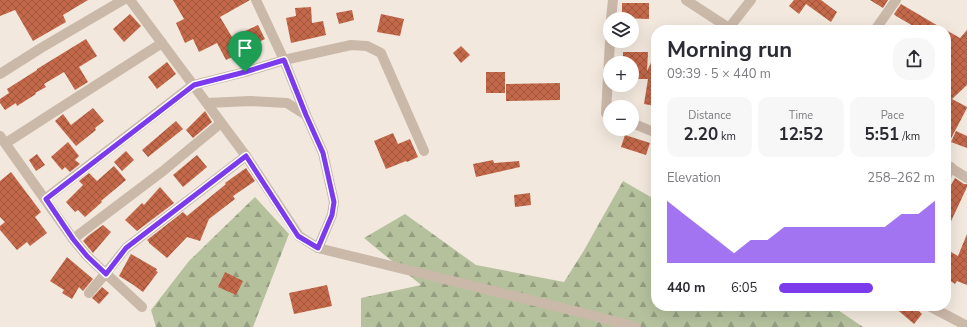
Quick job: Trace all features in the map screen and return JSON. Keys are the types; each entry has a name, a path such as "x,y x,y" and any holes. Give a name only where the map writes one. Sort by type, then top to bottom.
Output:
{"street":[{"path":"0,74 123,0"},
{"path":"130,0 246,156 298,236 318,248 636,327"},
{"path":"256,0 284,60 323,153 334,202 332,215 318,248"},
{"path":"612,12 613,0"},
{"path":"686,0 716,25"},
{"path":"734,25 751,0"},
{"path":"878,25 896,0"},
{"path":"142,307 87,256 73,239 3,140 54,112 162,43"},
{"path":"46,199 194,85 284,60 351,45 367,46 380,53 424,152"},
{"path":"607,100 610,48"},
{"path":"207,103 250,101 287,103 306,115"},
{"path":"73,239 162,171 221,123"},
{"path":"639,126 651,131"},
{"path":"89,293 126,248 246,156"},
{"path":"951,168 967,178"},
{"path":"940,311 967,324"}],"green space":[{"path":"623,181 651,197 651,311 839,311 863,327 361,327 361,298 421,285 364,238 405,214 476,265 564,282 583,252"},
{"path":"255,197 289,234 253,327 156,327 151,310 189,261"}],"building":[{"path":"0,0 88,0 63,15 66,22 33,41 15,10 0,16"},
{"path":"173,0 250,0 220,17 232,37 258,25 265,39 239,51 240,53 226,60 217,43 199,52 193,39 185,43 176,23 184,19"},
{"path":"794,0 821,0 837,12 831,22 806,4 799,14 789,6"},
{"path":"870,0 888,0 883,8"},
{"path":"622,3 649,3 649,19 639,19 639,12 622,12"},
{"path":"901,4 937,25 911,25 894,14"},
{"path":"311,7 312,23 323,21 326,35 291,43 286,18 296,16 295,8"},
{"path":"352,10 354,20 339,24 336,13"},
{"path":"130,14 141,26 124,42 113,29"},
{"path":"381,14 404,19 400,36 377,32"},
{"path":"967,30 967,85 952,99 967,108 951,138 951,33 960,38"},
{"path":"86,39 97,56 79,67 88,82 75,90 64,72 44,84 46,87 35,93 36,94 17,106 16,103 5,110 0,103 0,99 9,93 7,89"},
{"path":"461,46 470,55 461,63 453,53"},
{"path":"623,52 648,52 647,71 651,63 651,105 644,104 648,79 639,79 639,56 623,56"},
{"path":"167,62 176,74 157,89 148,77"},
{"path":"486,72 505,72 505,93 486,93"},
{"path":"560,83 560,100 506,101 506,84"},
{"path":"93,108 104,121 95,128 96,130 76,146 55,121 63,114 71,125"},
{"path":"205,111 212,122 193,138 186,130"},
{"path":"176,121 183,129 148,157 142,150"},
{"path":"956,131 967,136 967,148 951,142"},
{"path":"393,133 398,144 410,139 418,157 386,169 374,141"},
{"path":"625,136 650,143 646,155 621,147"},
{"path":"68,142 79,156 75,160 80,164 70,172 65,167 62,170 51,157"},
{"path":"126,151 134,160 122,171 114,162"},
{"path":"37,154 45,165 36,171 29,160"},
{"path":"197,155 207,167 183,187 173,175"},
{"path":"493,160 494,163 519,161 520,167 476,177 473,164"},
{"path":"114,166 126,180 85,217 78,210 75,212 66,202 83,185 79,181 89,173 97,181"},
{"path":"246,168 255,181 233,196 235,199 209,219 200,241 187,237 167,258 149,243 147,240 183,212 187,216 226,184 225,183"},
{"path":"11,172 41,212 35,217 47,233 30,246 27,242 17,250 0,230 0,226 5,222 0,217 0,181"},
{"path":"955,178 964,184 967,184 951,221 951,185"},
{"path":"160,187 174,203 137,231 125,220 142,203 144,205"},
{"path":"530,193 531,205 515,207 514,195"},
{"path":"103,225 111,232 93,253 83,241"},
{"path":"967,234 967,285 957,281 955,284 951,281 951,252 958,256"},
{"path":"131,254 157,269 156,271 158,272 143,292 119,276"},
{"path":"67,257 93,279 83,291 79,287 72,299 62,293 64,290 50,281"},
{"path":"225,272 243,281 236,295 218,287"},
{"path":"327,285 332,306 294,314 289,293"},
{"path":"102,287 109,293 99,304 92,298"},
{"path":"899,311 919,311 922,314 914,324"}],"route":[{"path":"284,60 323,153 334,202 332,215 318,248 298,236 246,156 126,248 106,274 87,256 73,239 46,199 194,85 245,72 284,60"}]}
